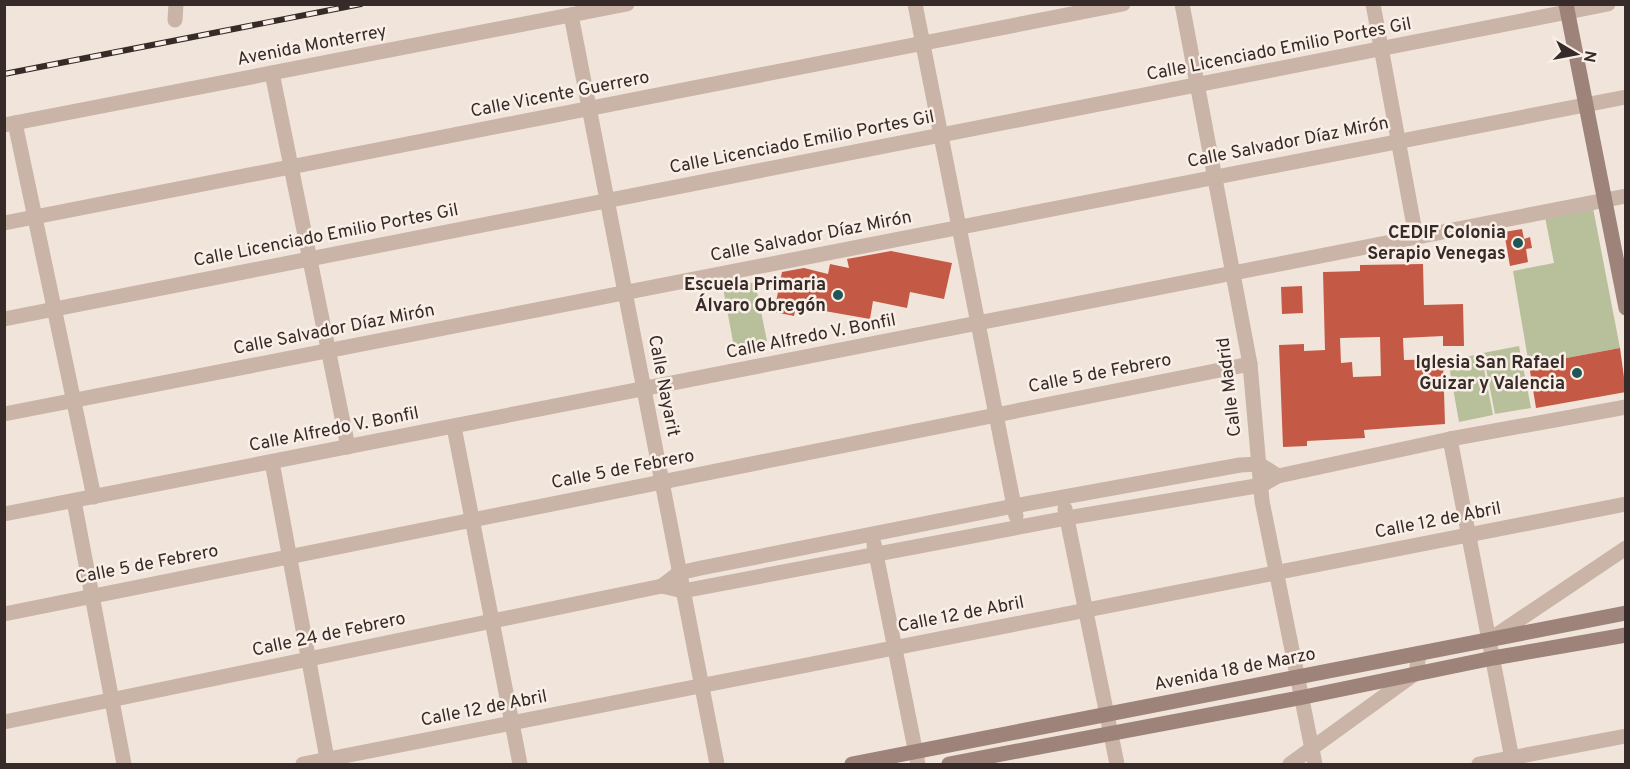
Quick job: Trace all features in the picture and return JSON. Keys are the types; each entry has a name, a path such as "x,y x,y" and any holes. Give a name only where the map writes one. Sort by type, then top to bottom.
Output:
{"street":[{"name":"Avenida Monterrey","path":"10,124 627,4"},
{"path":"915,4 976,325 1018,528"},
{"name":"Calle Vicente Guerrero","path":"4,223 1123,4"},
{"name":"Calle Madrid","path":"1182,4 1250,364 1262,501 1297,677 1299,698 1313,758"},
{"path":"1372,4 1416,237"},
{"name":"Calle Licenciado Emilio Portes Gil","path":"4,319 1381,50 1567,8 1608,4"},
{"path":"1567,8 1626,308"},
{"name":"Calle Nayarit","path":"571,15 717,765"},
{"path":"272,74 348,447"},
{"name":"Calle Salvador Díaz Mirón","path":"4,414 1626,97"},
{"path":"10,124 35,217 94,497"},
{"name":"Calle Alfredo V. Bonfil","path":"4,514 1626,196"},
{"name":"Calle 5 de Febrero","path":"4,614 1250,364"},
{"name":"Calle 24 de Febrero","path":"662,586 682,591 1067,518 1262,484 1278,476 1450,439 1626,407"},
{"path":"454,427 520,765"},
{"path":"1450,439 1513,761"},
{"path":"272,462 328,762"},
{"path":"1259,464 1278,476"},
{"name":"Calle 24 de Febrero","path":"4,722 662,586 679,573 1014,506 1240,465 1259,464"},
{"path":"1062,497 1117,765"},
{"path":"74,501 124,765"},
{"name":"Calle 12 de Abril","path":"303,765 328,762 512,723 1626,504"},
{"path":"873,534 916,758"},
{"path":"1489,640 1626,548"},
{"name":"Avenida 18 de Marzo","path":"852,765 916,758 1106,715 1626,613"},
{"path":"950,765 1493,658 1626,635"},
{"path":"1290,765 1313,758 1416,673 1419,654"},
{"path":"1479,765 1513,761 1626,736"}],"green space":[{"path":"1593,208 1620,348 1529,365 1513,271 1554,263 1545,217"},
{"path":"755,282 767,341 734,347 723,288"},
{"path":"1519,346 1531,408 1495,414 1483,353"},
{"path":"1481,354 1493,415 1459,422 1448,360"}],"building":[{"name":"CEDIF Colonia Serapio Venegas","path":"1522,229 1524,239 1530,237 1532,248 1526,249 1528,262 1510,266 1504,232"},
{"path":"891,251 952,263 944,299 910,292 907,308 873,301 870,319 796,306 794,316 774,312 782,272 804,268 828,274 830,264 849,268 847,259"},
{"path":"1423,264 1424,305 1463,304 1464,346 1443,346 1443,336 1403,338 1404,360 1443,359 1445,424 1364,430 1365,438 1307,441 1307,446 1283,447 1279,345 1304,344 1304,351 1325,350 1323,272 1360,271 1360,265","holes":["1380,337 1381,376 1353,377 1352,362 1341,363 1340,338"]},
{"path":"1302,286 1303,313 1282,314 1281,287"},
{"name":"Iglesia San Rafael Guizar y Valencia","path":"1620,348 1626,392 1536,408 1529,365"}],"railway":[{"path":"4,74 361,4"}],"place":[{"name":"CEDIF Colonia Serapio Venegas","path":"1518,243"},
{"name":"Escuela Primaria Álvaro Obregón","path":"838,295"},
{"name":"Iglesia San Rafael Guizar y Valencia","path":"1577,373"}]}
